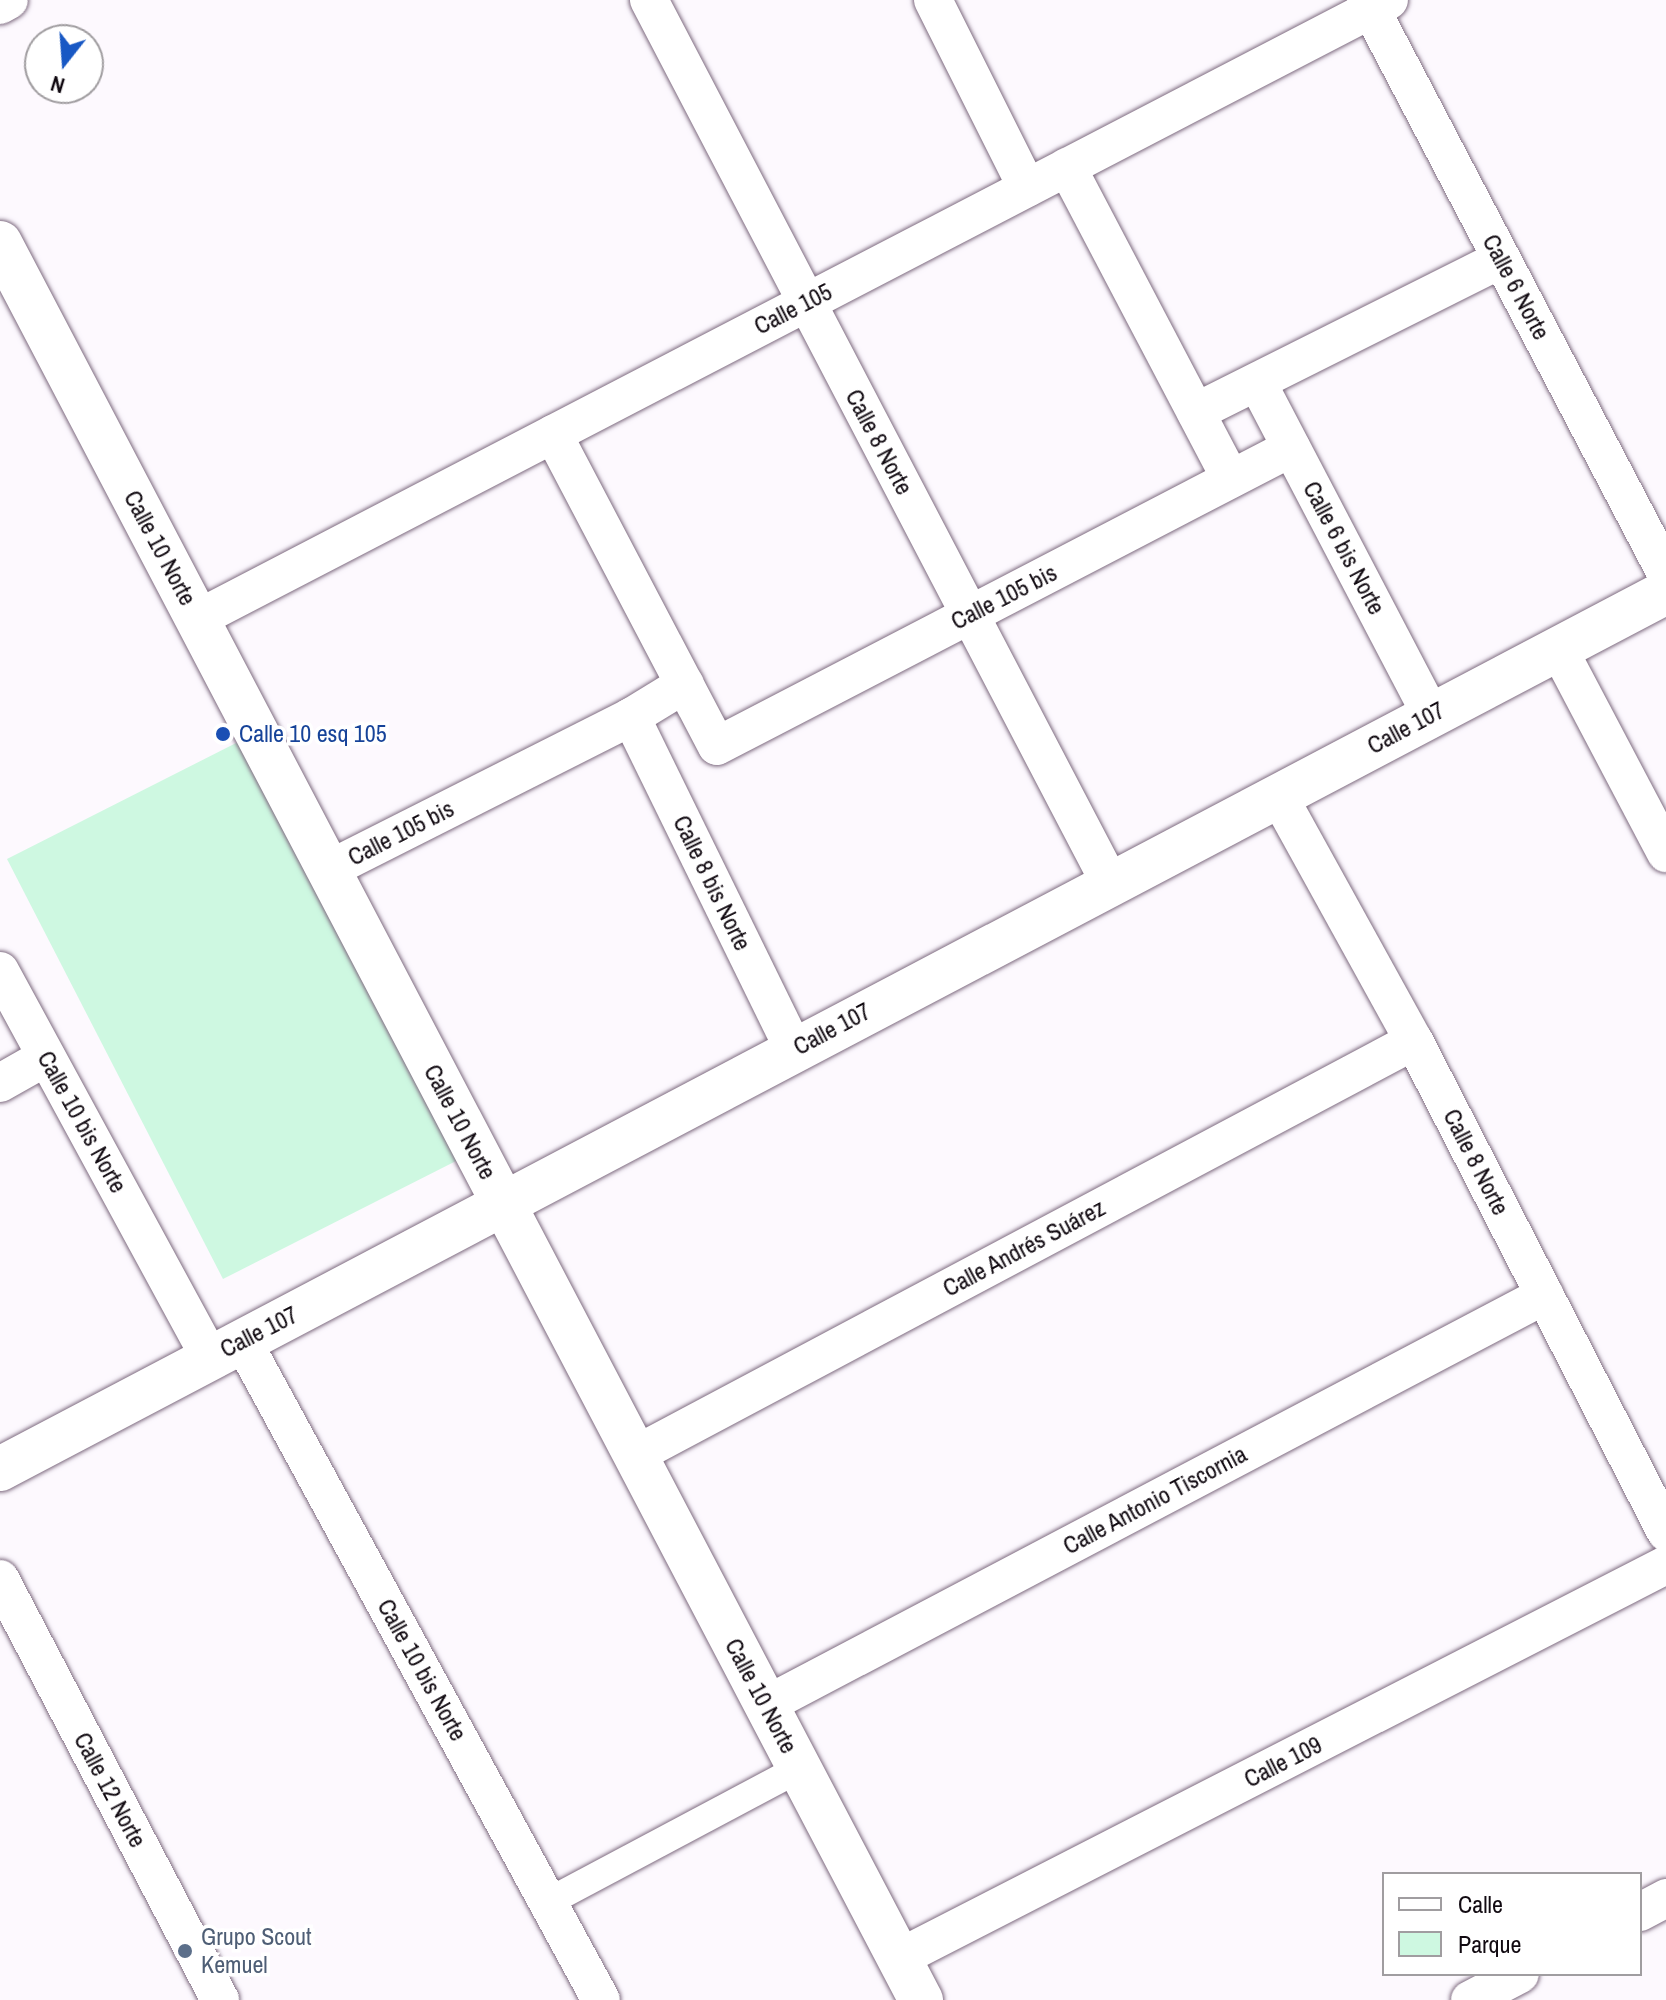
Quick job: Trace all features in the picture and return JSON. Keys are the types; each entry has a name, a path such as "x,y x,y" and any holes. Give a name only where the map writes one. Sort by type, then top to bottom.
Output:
{"street":[{"path":"0,5 9,0"},
{"name":"Calle 8 Norte","path":"649,0 1110,883"},
{"path":"933,0 1027,188"},
{"name":"Calle 105","path":"197,619 1027,188 1375,3"},
{"name":"Calle 6 Norte","path":"1375,3 1501,259 1666,573"},
{"path":"1067,167 1231,479"},
{"name":"Calle 10 Norte","path":"0,243 921,2000"},
{"path":"1196,412 1501,259"},
{"name":"Calle 6 bis Norte","path":"1257,382 1431,715"},
{"path":"553,434 685,684"},
{"name":"Calle 105 bis","path":"328,870 631,717 685,684 717,746 1291,448"},
{"name":"Calle 107","path":"0,1469 1666,592"},
{"path":"1558,648 1666,853"},
{"name":"Calle 8 bis Norte","path":"631,717 794,1049"},
{"name":"Calle 8 Norte","path":"1278,795 1414,1041 1666,1532"},
{"name":"Calle 10 bis Norte","path":"0,971 46,1057 226,1349 548,1902 601,2000"},
{"name":"Calle Andrés Suárez","path":"635,1455 1414,1041"},
{"path":"0,1083 46,1057"},
{"name":"Calle Antonio Tiscornia","path":"766,1705 1545,1295"},
{"name":"Calle 109","path":"899,1958 1666,1565"},
{"name":"Calle 12 Norte","path":"0,1579 220,2000"},
{"path":"548,1902 800,1768"},
{"path":"1642,1911 1666,1898"},
{"path":"1470,2000 1516,1976"}],"green space":[{"path":"242,740 458,1160 223,1279 7,859"}],"place":[{"name":"Calle 10 esq 105","path":"223,734"},
{"name":"Grupo Scout Kemuel","path":"185,1951"}]}
